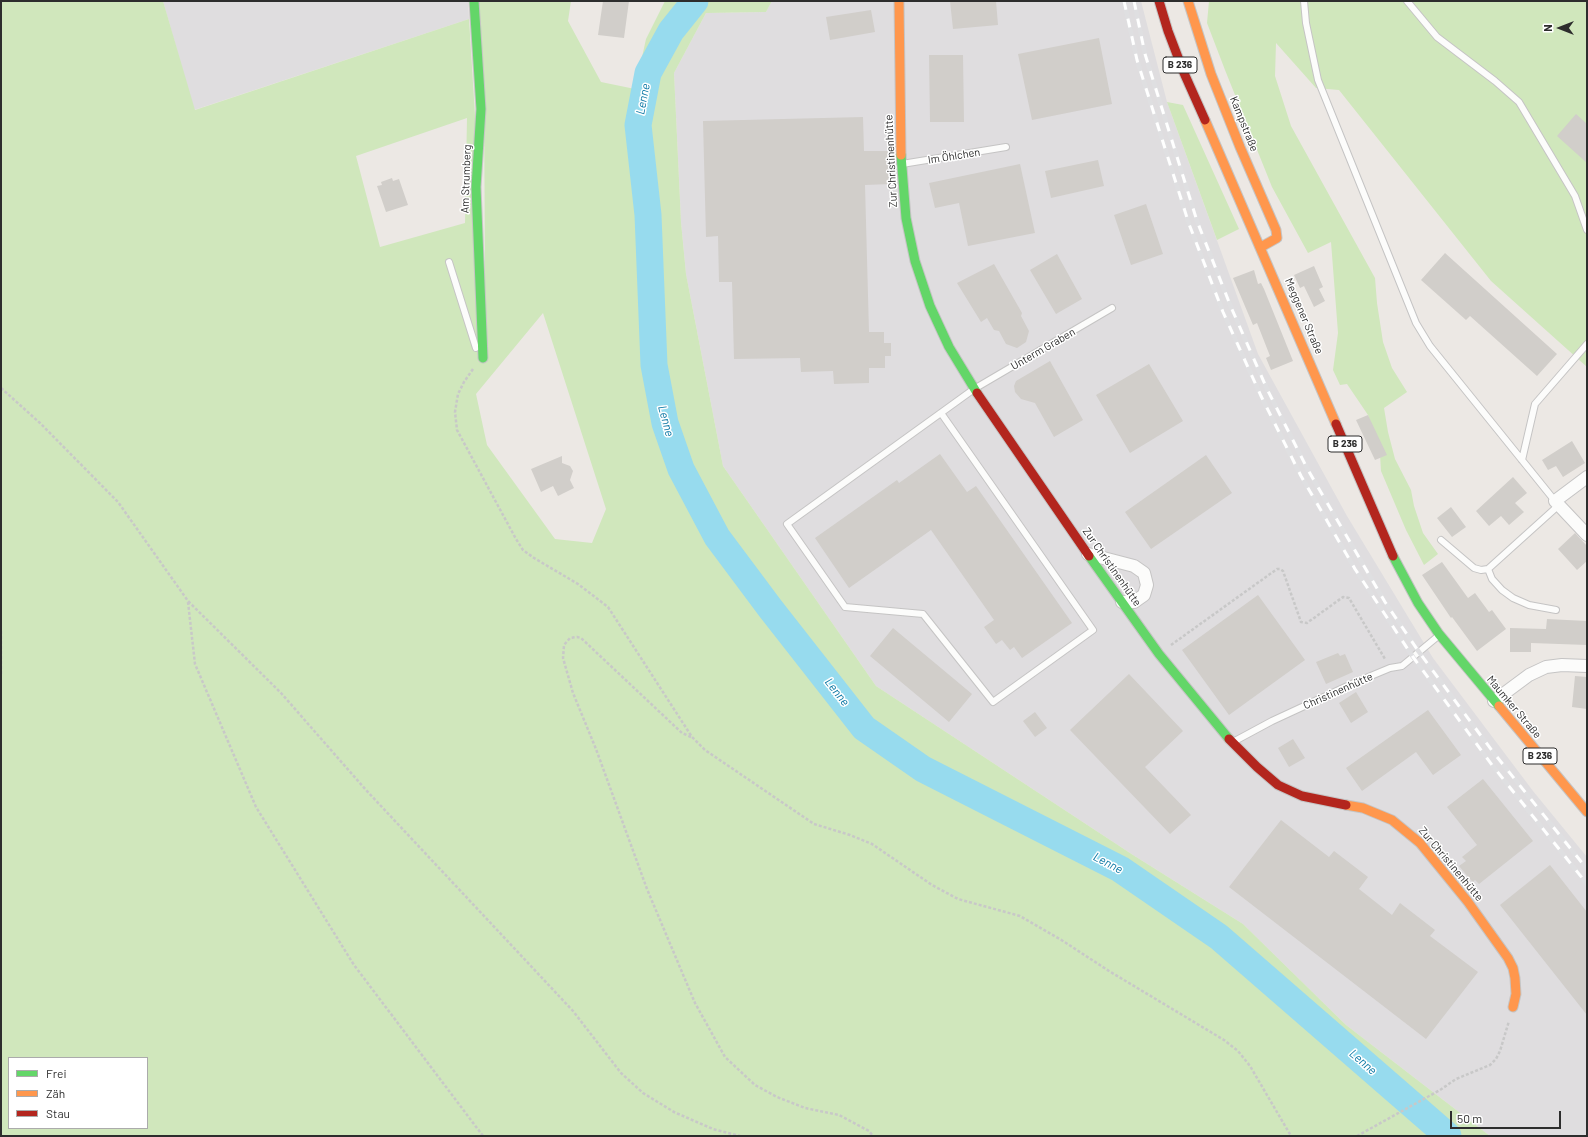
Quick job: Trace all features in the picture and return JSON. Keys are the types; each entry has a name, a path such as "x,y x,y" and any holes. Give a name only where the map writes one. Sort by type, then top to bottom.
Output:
{"street":[{"name":"Am Strumberg","path":"474,1 481,109 476,187 483,358"},
{"name":"Zur Christinenhütte","path":"899,1 901,164 906,218 915,261 930,306 949,347 974,389 1159,654 1232,743 1257,768 1278,785 1302,796 1363,808 1392,820 1420,843 1468,902 1508,958 1513,968 1515,978 1516,994 1514,1007"},
{"name":"Meggener Straße","path":"1159,1 1168,31 1206,126 1261,248 1397,566 1439,634"},
{"name":"Kampstraße","path":"1188,1 1211,74 1240,147 1273,220 1276,230 1277,238 1261,248"},
{"path":"1587,477 1557,503 1587,535"},
{"path":"1088,554 1134,566 1144,573 1147,585 1144,595 1134,602 1122,602"},
{"name":"Maumker Straße","path":"1439,634 1587,812"},
{"path":"1494,701 1529,675 1546,667 1562,665 1587,666"}],"lane":[{"path":"1304,1 1306,23 1318,80 1416,323 1430,346 1557,503 1488,569 1481,570 1474,568 1441,540"},
{"path":"1407,1 1437,37 1495,80 1519,102 1575,196 1587,230"},
{"name":"Im Öhlchen","path":"901,164 1006,147"},
{"path":"449,262 476,348 483,358"},
{"name":"Unterm Graben","path":"941,413 1093,630 993,702 923,614 846,607 786,524 974,389 1112,308"},
{"path":"1522,460 1535,404 1587,344"},
{"path":"1488,569 1492,579 1502,590 1513,598 1529,605 1556,610"},
{"name":"Christinenhütte","path":"1232,743 1304,706 1390,668 1402,666 1439,634"}],"path":[{"path":"483,358 464,382 458,394 455,412 457,430 516,539 523,550 578,584 608,607 692,737 706,750 814,824 850,835 872,844 932,885 958,899 1020,916 1224,1040 1238,1051 1250,1066 1291,1136"},
{"path":"1,388 40,423 118,502 188,601 281,693 366,790 573,1012 621,1073 643,1093 674,1112 713,1129 740,1136"},
{"path":"1159,654 1277,569 1280,569 1283,571 1301,622 1307,623 1343,597 1350,598 1390,668"},
{"path":"188,601 195,664 256,807 354,964 482,1136"},
{"path":"1,631 1,674"},
{"path":"692,737 682,733 581,638 570,638 564,645 563,658 573,693 596,749 647,889 695,1003 725,1056 755,1085 777,1097 805,1108 839,1115 869,1131 873,1136"},
{"path":"1357,1136 1456,1080 1490,1065 1496,1059 1503,1043 1514,1007"}],"shaded area":[{"path":"163,1 468,1 469,19 194,110"},
{"path":"772,1 1141,1 1167,102 1258,354 1347,516 1433,658 1533,791 1587,857 1587,1136 1490,1136 1346,1025 1243,924 1133,855 876,686 723,466 686,274 681,222 674,73 706,13 766,12"}],"green space":[{"path":"1,1 163,1 195,110 469,19 485,277 484,86 477,1 571,1 568,21 601,82 635,89 646,39 665,1 772,1 766,12 706,13 674,73 681,222 686,274 723,466 876,686 1133,855 1243,924 1346,1025 1490,1136 1,1136","holes":["467,118 465,223 380,247 356,156","543,313 606,509 592,543 555,539 487,445 476,394"]},
{"path":"1209,1 1587,1 1587,367 1491,281 1339,90 1316,88 1276,43 1275,76 1291,126 1375,278 1383,342 1392,368 1407,392 1384,408 1388,432 1395,459 1411,490 1414,506 1423,533 1438,554 1424,565 1406,530 1381,471 1380,454 1368,415 1347,384 1340,385 1333,370 1338,333 1331,242 1308,253 1272,187 1207,23"},
{"path":"1167,102 1183,105 1239,229 1217,240"}],"building":[{"path":"603,1 629,1 624,38 598,35"},
{"path":"950,1 996,1 998,25 953,29"},
{"path":"871,10 875,32 830,40 826,17"},
{"path":"1099,38 1112,104 1032,120 1018,54"},
{"path":"929,55 963,55 964,122 930,122"},
{"path":"1576,114 1587,124 1587,163 1557,136"},
{"path":"863,117 864,151 890,151 890,184 865,185 869,332 884,332 884,343 891,343 891,356 885,356 885,368 869,368 869,383 834,384 833,371 801,372 800,358 734,359 732,282 719,282 718,236 706,237 703,121"},
{"path":"1098,160 1104,186 1051,198 1045,171"},
{"path":"1020,164 1035,233 968,246 959,203 935,208 929,183"},
{"path":"392,178 393,181 399,179 408,205 386,212 377,186 382,185 381,182"},
{"path":"1146,204 1163,254 1131,265 1114,215"},
{"path":"1445,253 1557,354 1537,376 1470,316 1466,320 1421,280"},
{"path":"1057,254 1082,299 1056,314 1030,270"},
{"path":"994,264 1022,313 1021,316 1029,331 1026,342 1017,348 1006,344 999,331 994,330 987,318 981,322 957,283"},
{"path":"1314,266 1323,287 1319,289 1325,301 1314,307 1304,286 1300,288 1294,275"},
{"path":"1254,270 1258,284 1261,283 1264,289 1293,361 1271,370 1266,358 1270,356 1257,323 1253,325 1233,278"},
{"path":"1050,361 1083,420 1054,437 1035,403 1021,399 1015,392 1014,386 1016,381"},
{"path":"1149,364 1183,421 1130,453 1096,395"},
{"path":"1368,415 1387,455 1375,460 1356,420"},
{"path":"1572,441 1585,463 1563,477 1556,466 1548,470 1542,460"},
{"path":"940,454 967,492 976,486 1072,623 1022,658 1014,647 1010,650 1002,640 996,644 984,627 994,620 931,530 849,588 815,538 897,480 899,483"},
{"path":"1206,455 1232,493 1151,549 1125,512"},
{"path":"562,456 562,463 570,466 573,471 570,480 574,488 558,496 553,486 541,492 531,469"},
{"path":"1513,477 1527,493 1515,503 1524,512 1509,525 1501,516 1489,526 1476,511"},
{"path":"1451,507 1466,527 1452,537 1437,518"},
{"path":"1575,533 1587,546 1587,561 1577,570 1558,549"},
{"path":"1442,562 1468,598 1475,593 1489,612 1492,610 1506,629 1477,651 1452,617 1451,618 1422,575"},
{"path":"1258,595 1305,660 1229,715 1182,650"},
{"path":"1547,619 1587,621 1587,645 1531,643 1531,652 1510,652 1510,628 1546,629"},
{"path":"893,628 972,694 949,722 870,656"},
{"path":"1338,653 1340,656 1345,654 1353,672 1326,684 1316,662"},
{"path":"1129,674 1183,731 1145,767 1191,815 1170,834 1070,730"},
{"path":"1575,676 1587,677 1587,709 1572,707"},
{"path":"1356,692 1368,712 1351,723 1339,703"},
{"path":"1428,710 1461,755 1433,775 1416,752 1362,791 1346,768"},
{"path":"1035,712 1047,728 1035,737 1023,721"},
{"path":"1293,739 1305,758 1289,767 1278,748"},
{"path":"1483,779 1533,841 1479,884 1475,880 1473,882 1459,866 1466,861 1462,857 1477,845 1447,807"},
{"path":"1281,820 1329,857 1334,851 1368,877 1359,889 1392,915 1400,903 1435,930 1430,936 1478,972 1426,1039 1229,887"},
{"path":"1550,865 1587,912 1587,1015 1500,905"}],"waterway":[{"name":"Lenne","path":"695,1 671,31 648,73 638,125 648,215 654,365 665,423 681,469 717,537 770,608 864,728 923,769 1120,869 1219,937 1448,1136"}],"railway":[{"path":"1124,1 1137,60 1189,224 1223,312 1261,396 1301,476 1355,569 1413,657 1492,765 1587,884"},
{"path":"1134,1 1145,54 1197,221 1231,307 1267,389 1308,470 1385,602 1419,652 1493,752 1587,869"}],"traffic: fast":[{"path":"474,1 481,109 476,187 483,358"},
{"path":"901,155 906,218 915,261 930,306 949,347 977,393"},
{"path":"1089,556 1159,654 1229,739"},
{"path":"1393,556 1418,603 1439,634 1499,706"}],"traffic: slow":[{"path":"899,1 901,155"},
{"path":"1188,1 1211,74 1240,147 1276,230 1277,238 1261,247"},
{"path":"1205,120 1336,424"},
{"path":"1499,706 1587,812"},
{"path":"1346,805 1363,808 1392,820 1420,843 1468,902 1508,958 1513,968 1515,978 1516,994 1513,1007"}],"traffic: jam":[{"path":"1159,1 1168,31 1184,73 1205,120"},
{"path":"977,393 1089,556"},
{"path":"1336,424 1393,556"},
{"path":"1229,739 1257,767 1278,785 1302,796 1346,805"}]}
